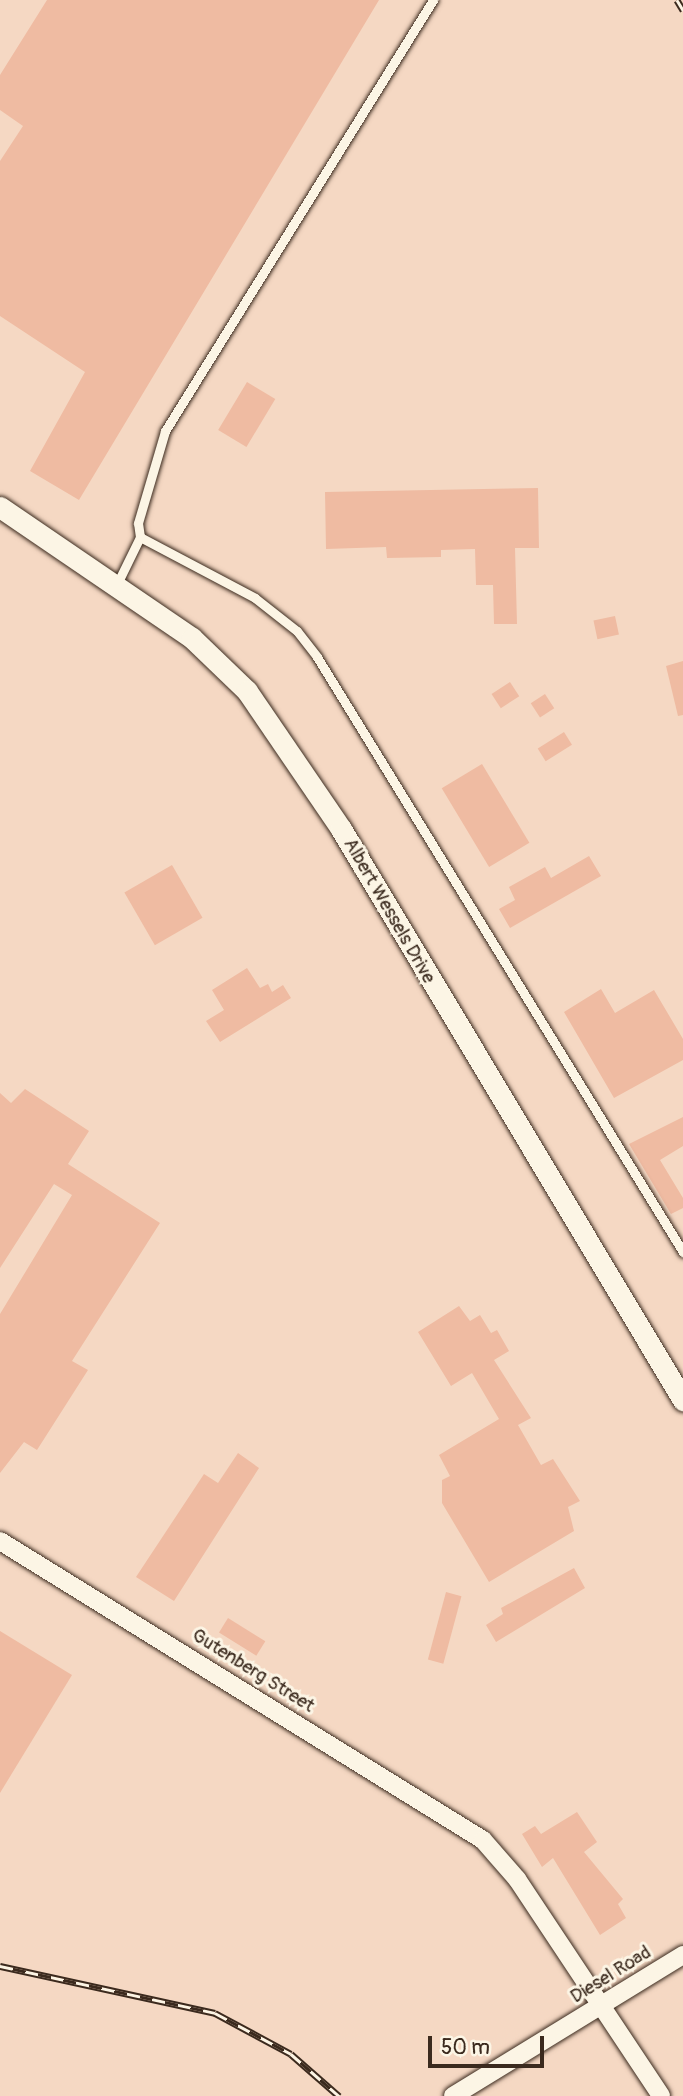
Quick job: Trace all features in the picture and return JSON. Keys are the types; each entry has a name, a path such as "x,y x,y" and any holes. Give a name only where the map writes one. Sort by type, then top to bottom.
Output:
{"street":[{"name":"Albert Wessels Drive","path":"0,507 117,586 221,663 283,739 683,1400"},
{"name":"Gutenberg Street","path":"0,1541 484,1840 517,1879 661,2096"},
{"name":"Diesel Road","path":"453,2096 683,1955"}],"lane":[{"path":"117,586 140,537 138,523 165,431 433,0"},
{"path":"140,537 255,598 297,631 317,657 683,1252"}],"shaded area":[{"path":"0,0 683,0 683,2096 0,2096"}],"building":[{"path":"47,0 379,0 79,500 30,471 85,372 0,316 0,161 23,126 0,110 0,75"},
{"path":"247,382 275,399 246,447 218,430"},
{"path":"538,488 539,548 515,548 517,624 494,624 493,585 476,585 475,549 441,550 441,557 387,558 386,547 326,549 325,492"},
{"path":"615,616 619,635 597,639 593,621"},
{"path":"683,661 683,715 678,716 666,666"},
{"path":"510,682 519,696 501,708 492,694"},
{"path":"545,694 554,708 540,718 531,703"},
{"path":"564,732 572,745 546,761 538,748"},
{"path":"482,764 529,843 489,867 442,788"},
{"path":"589,856 601,876 510,928 499,909 515,900 509,887 545,867 551,878"},
{"path":"172,865 202,918 155,945 124,893"},
{"path":"247,968 260,988 268,984 272,992 283,985 291,998 220,1042 206,1021 224,1010 212,990"},
{"path":"601,989 615,1013 654,990 683,1039 683,1060 614,1098 564,1012"},
{"path":"25,1089 89,1131 68,1164 160,1223 72,1361 88,1370 37,1450 24,1442 0,1473 0,1314 72,1195 54,1184 0,1268 0,1093 11,1103"},
{"path":"683,1117 683,1146 660,1160 683,1198 683,1208 671,1214 629,1144"},
{"path":"459,1306 470,1321 480,1315 491,1333 497,1330 509,1351 494,1360 531,1418 518,1425 541,1465 553,1459 580,1501 568,1507 574,1531 489,1582 442,1503 442,1480 450,1476 439,1455 499,1419 472,1373 451,1386 418,1332"},
{"path":"238,1453 259,1468 174,1601 136,1577 204,1474 218,1483"},
{"path":"574,1568 585,1588 496,1642 486,1625 503,1614 501,1608"},
{"path":"446,1592 461,1596 443,1664 428,1660"},
{"path":"228,1618 265,1641 256,1656 219,1632"},
{"path":"0,1631 72,1675 0,1793"},
{"path":"577,1812 597,1842 584,1852 623,1899 618,1904 626,1918 600,1935 553,1858 542,1867 522,1834 535,1826 541,1834"}],"railway":[{"path":"677,0 683,10"},
{"path":"0,1966 215,2013 291,2054 339,2096"}]}
